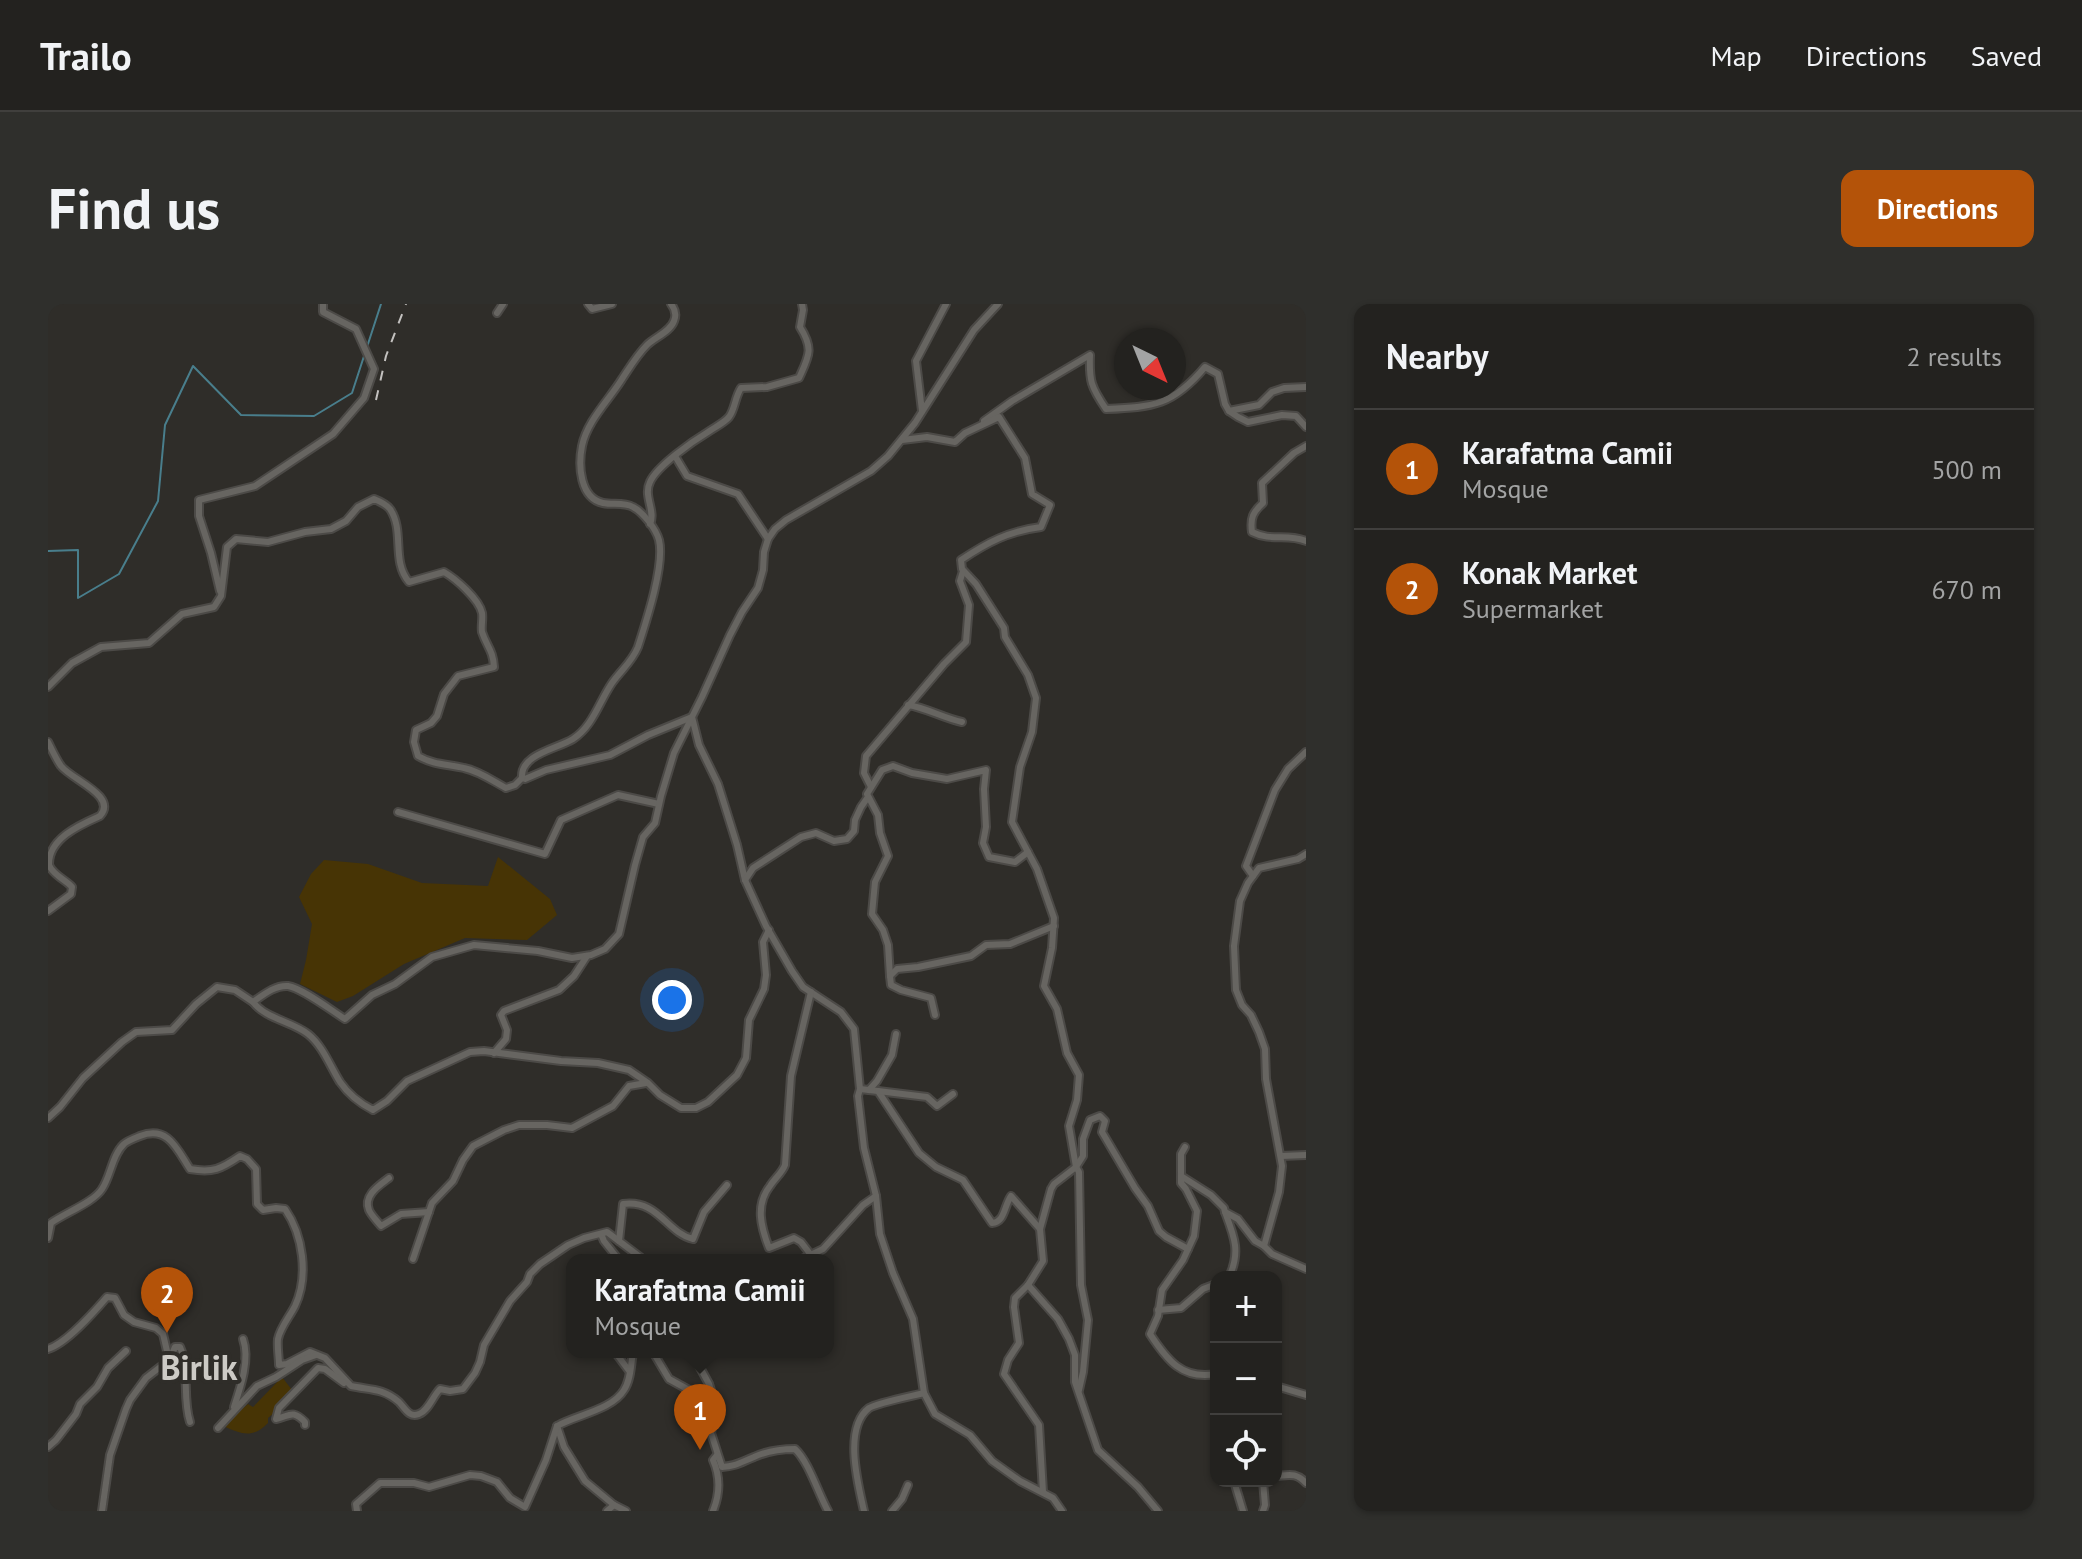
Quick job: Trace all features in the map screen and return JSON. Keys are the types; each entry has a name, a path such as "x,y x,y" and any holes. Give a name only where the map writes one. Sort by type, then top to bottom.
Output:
{"street":[{"path":"221,596 199,516 199,500 255,486 333,434 364,398 374,369 364,346 356,329 323,312 323,304"},
{"path":"497,313 503,304"},
{"path":"588,304 592,309 612,304"},
{"path":"522,778 525,764 565,744 584,730 610,685 634,657 654,588 660,557 659,539 656,531 635,508 599,502 586,490 580,470 582,446 593,420 635,358 674,322 676,314 671,304"},
{"path":"650,524 653,518 647,498 648,485 654,475 730,416 741,388 767,387 799,378 809,355 809,342 800,327 802,304"},
{"path":"922,411 916,361 946,304"},
{"path":"253,1002 270,990 286,986 301,991 345,1019 372,995 395,984 432,957 474,945 538,951 572,958 605,949 619,934 643,837 655,823 674,753 730,635 758,588 768,539 786,520 871,471 888,456 922,411 974,330 998,304"},
{"path":"902,440 927,437 955,442 1012,401 1090,355 1089,374 1093,390 1106,409 1163,402 1189,386 1205,367 1218,374 1229,411 1248,422 1282,415 1296,416 1306,427"},
{"path":"1229,411 1259,405 1272,392 1284,388 1306,387"},
{"path":"871,787 864,773 866,756 966,642 969,605 960,581 963,571 961,560 987,542 1020,530 1041,527 1050,505 1032,494 1025,458 999,417 971,430"},
{"path":"1306,446 1262,483 1263,503 1250,520 1252,532 1263,538 1298,537 1306,541"},
{"path":"675,456 687,476 738,494 768,539"},
{"path":"48,687 72,663 101,647 149,643 182,614 214,607 221,596 227,547 236,539 268,542 331,529 346,521 358,507 374,499 388,506 394,519 403,575 409,582 444,572 452,577 478,604 482,614 481,630 493,654 494,667 458,676 444,694 437,716 431,723 416,730 414,742 418,756 429,763 463,767 506,788 522,778 546,770 610,755 692,717"},
{"path":"963,571 976,584 1004,628 1005,637 1028,675 1036,698 1032,732 1020,767 1012,822 1037,869 1054,918 1044,986 1057,1009 1067,1053 1079,1075 1077,1100 1069,1126 1079,1172 1081,1285 1088,1320 1079,1390"},
{"path":"908,705 926,708 944,718 962,722"},
{"path":"692,717 699,745 718,784 745,880 769,930 803,987 841,1012 854,1029 864,1148 876,1196 880,1234 913,1319 924,1393 935,1414 970,1435 992,1461 1053,1498 1062,1511"},
{"path":"48,742 62,767 102,796 105,805 105,811 100,816 59,836 52,845 49,865 72,887 71,894 48,911"},
{"path":"1253,876 1246,866 1275,790 1288,769 1306,752"},
{"path":"745,880 753,868 801,837 816,833 834,841 847,839 854,831 855,820 871,787 882,770 893,766 947,779 986,770 983,843 989,857 1015,862 1028,852"},
{"path":"398,812 545,854 561,820 618,795 659,804"},
{"path":"868,797 878,815 888,856 875,882 872,914 883,930 888,945 891,985 931,998 935,1015"},
{"path":"1264,1246 1279,1192 1281,1156 1266,1079 1265,1049 1251,1015 1242,1005 1236,990 1234,946 1240,901 1259,868 1298,859 1306,854"},
{"path":"890,976 897,969 971,956 986,945 1010,944 1054,926"},
{"path":"48,1118 83,1078 122,1042 136,1032 172,1030 217,987 235,990 265,1013 308,1034 321,1049 341,1084 356,1101 373,1110 407,1081 470,1052 598,1063 629,1070 681,1108 696,1108 708,1102 737,1075 746,1058 749,1020 764,989 763,942 769,930"},
{"path":"494,1053 506,1039 507,1030 501,1015 504,1011 559,990 574,976 587,956"},
{"path":"810,1254 794,1238 769,1248 760,1214 766,1191 785,1165 791,1076 811,992"},
{"path":"869,1090 892,1055 896,1034"},
{"path":"413,1259 432,1203 453,1181 473,1146 519,1125 572,1128 613,1106 629,1086 648,1083"},
{"path":"860,1089 927,1097 937,1106 953,1094"},
{"path":"878,1091 919,1153 936,1167 963,1180 992,1223 1001,1220 1011,1196 1040,1229"},
{"path":"1043,1492 1039,1425 1004,1374 1008,1360 1019,1343 1015,1298 1028,1285 1043,1261 1040,1229 1051,1189 1076,1167 1083,1156 1083,1139 1090,1120 1100,1116 1105,1121 1102,1132 1148,1206 1159,1231 1188,1249"},
{"path":"48,1238 51,1223 92,1200 102,1190 124,1144 138,1137 151,1132 162,1134 173,1142 190,1169 221,1169 240,1156 247,1159 256,1169 257,1204 263,1210 285,1209 301,1243 299,1296 278,1339 279,1365 310,1352 325,1358 351,1386"},
{"path":"1185,1147 1179,1165 1181,1183 1197,1211 1194,1236 1183,1260 1162,1290 1150,1334 1169,1360 1183,1371 1201,1377 1210,1375"},
{"path":"1281,1156 1306,1155"},
{"path":"1181,1176 1211,1195 1224,1208 1236,1254 1232,1271"},
{"path":"389,1178 375,1187 368,1202 369,1210 381,1226 401,1214 429,1212"},
{"path":"619,1241 623,1204 630,1203 657,1212 682,1237 693,1239 704,1212 727,1185"},
{"path":"813,1254 823,1249 863,1205 876,1196"},
{"path":"1225,1212 1238,1219 1255,1241 1272,1254 1306,1269"},
{"path":"305,1425 296,1414 279,1419 275,1417 279,1408 312,1371 325,1369 351,1386 381,1390 406,1411 418,1415 440,1389 463,1389 475,1373 484,1345 510,1301 530,1274 568,1245 607,1232 636,1254"},
{"path":"601,1234 614,1254"},
{"path":"1028,1285 1058,1319 1069,1339 1075,1355 1075,1382 1098,1450 1138,1487 1158,1511"},
{"path":"1158,1310 1181,1308 1210,1286"},
{"path":"48,1349 64,1340 107,1297 115,1298 124,1315 163,1334 167,1351 164,1364"},
{"path":"233,1410 246,1354 243,1339"},
{"path":"102,1511 110,1455 130,1400 146,1378 170,1359 175,1347 180,1347 183,1352 186,1411 190,1422"},
{"path":"48,1447 76,1414 80,1404 97,1387 108,1368 126,1351"},
{"path":"218,1428 257,1386 316,1355"},
{"path":"620,1358 630,1372"},
{"path":"357,1511 356,1504 380,1483 414,1483 429,1487 470,1475 497,1482 510,1498 525,1507 557,1426 607,1405 624,1390 632,1358"},
{"path":"657,1358 669,1379 698,1395 722,1467 735,1466 757,1455 781,1449 795,1449 803,1456 828,1511"},
{"path":"693,1358 709,1384 716,1406 711,1433"},
{"path":"1282,1388 1306,1395"},
{"path":"864,1511 854,1437 857,1424 870,1408 924,1393"},
{"path":"557,1426 564,1447 585,1481 626,1511"},
{"path":"713,1511 718,1498 718,1471 713,1460 717,1455"},
{"path":"1282,1475 1298,1475 1306,1483"},
{"path":"892,1511 908,1485"},
{"path":"1236,1487 1243,1511"},
{"path":"1263,1511 1264,1487"},
{"path":"607,1511 614,1505"}],"shaded area":[{"path":"498,857 550,899 557,915 527,940 465,938 404,964 353,996 337,1002 300,984 312,924 299,897 311,874 324,860 368,864 422,883 488,886"},
{"path":"282,1377 292,1390 279,1401 275,1412 262,1428 247,1434 223,1426 248,1404 253,1407"}],"waterway":[{"path":"367,347 381,304"},
{"path":"48,551 78,550 78,598 119,574 158,501 165,425 193,366 241,415 314,416 352,393 365,353"}],"railway":[{"path":"376,400 386,356 406,304"}],"place":[{"name":"Konak Market","path":"167,1333"},
{"name":"Karafatma Camii","path":"700,1450"}],"district":[{"name":"Birlik","path":"199,1368"}]}
